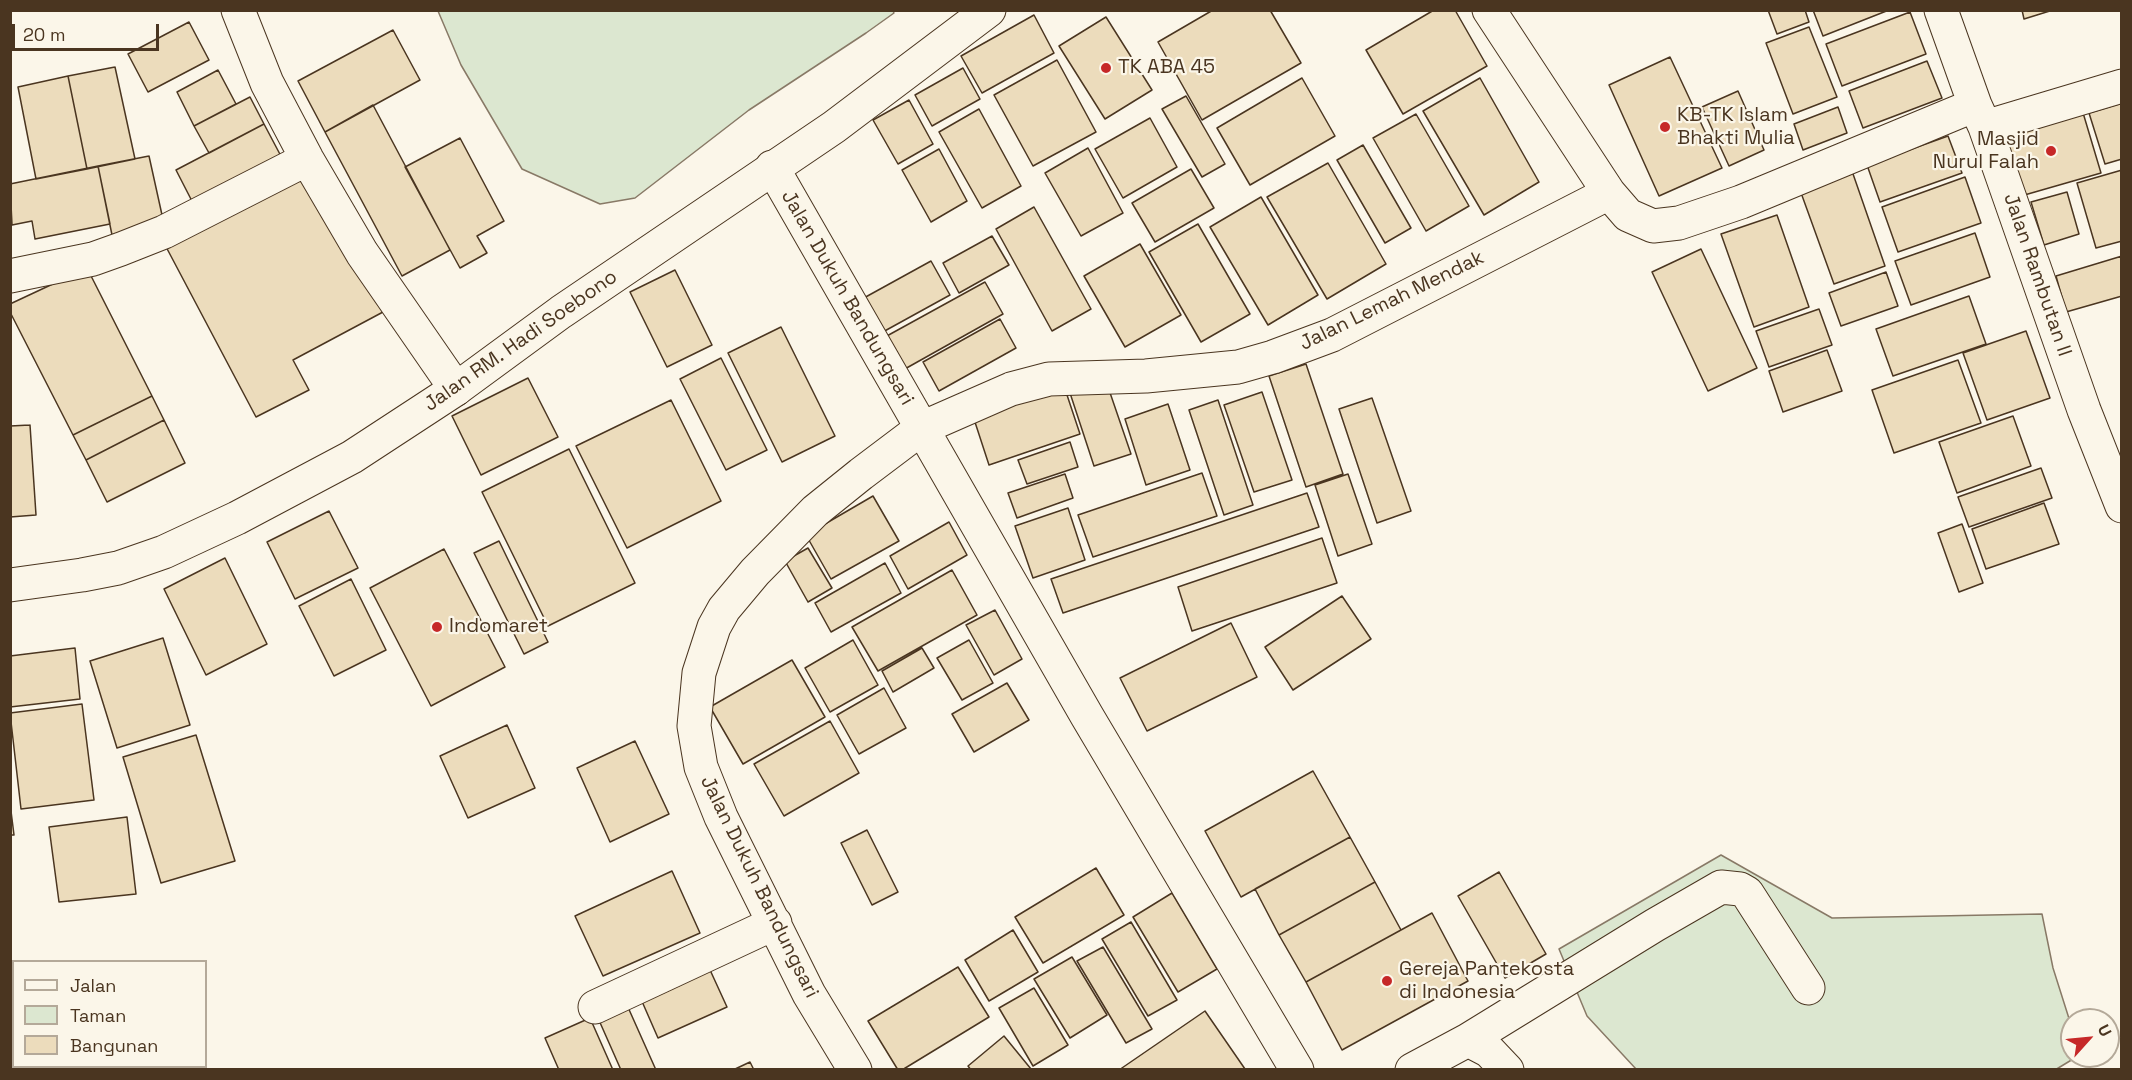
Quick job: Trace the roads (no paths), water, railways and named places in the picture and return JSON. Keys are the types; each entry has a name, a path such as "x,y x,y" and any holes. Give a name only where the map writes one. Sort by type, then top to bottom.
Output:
{"street":[{"path":"238,10 267,83 307,159 362,253 456,389"},
{"name":"Jalan RM. Hadi Soebono","path":"10,585 118,568 164,552 237,518 352,457 456,389 561,312 834,127 990,10"},
{"path":"1490,10 1609,193 1628,215 1653,226 1679,223 1980,116 2121,86"},
{"name":"Jalan Rambutan II","path":"1941,10 2084,410 2121,506"},
{"path":"10,276 93,259 121,249 164,232 307,159"},
{"name":"Jalan Dukuh Bandungsari","path":"772,167 1093,726 1297,1070"},
{"name":"Jalan Lemah Mendak","path":"922,428 1011,389 1049,379 1146,376 1238,367 1273,357 1332,335 1609,193"},
{"name":"Jalan Dukuh Bandungsari","path":"855,1070 809,994 721,818 701,767 694,726 699,673 714,627 724,609 755,572 815,512 922,428"},
{"path":"1412,1070 1468,1040 1721,887 1747,892 1808,988"},
{"path":"595,1007 775,923"},
{"path":"1468,1040 1489,1051 1507,1070"}],"place":[{"name":"TK ABA 45","path":"1106,68"},
{"name":"KB-TK Islam Bhakti Mulia","path":"1665,127"},
{"name":"Masjid Nurul Falah","path":"2051,151"},
{"name":"Indomaret","path":"437,627"},
{"name":"Gereja Pantekosta di Indonesia","path":"1387,981"}]}
